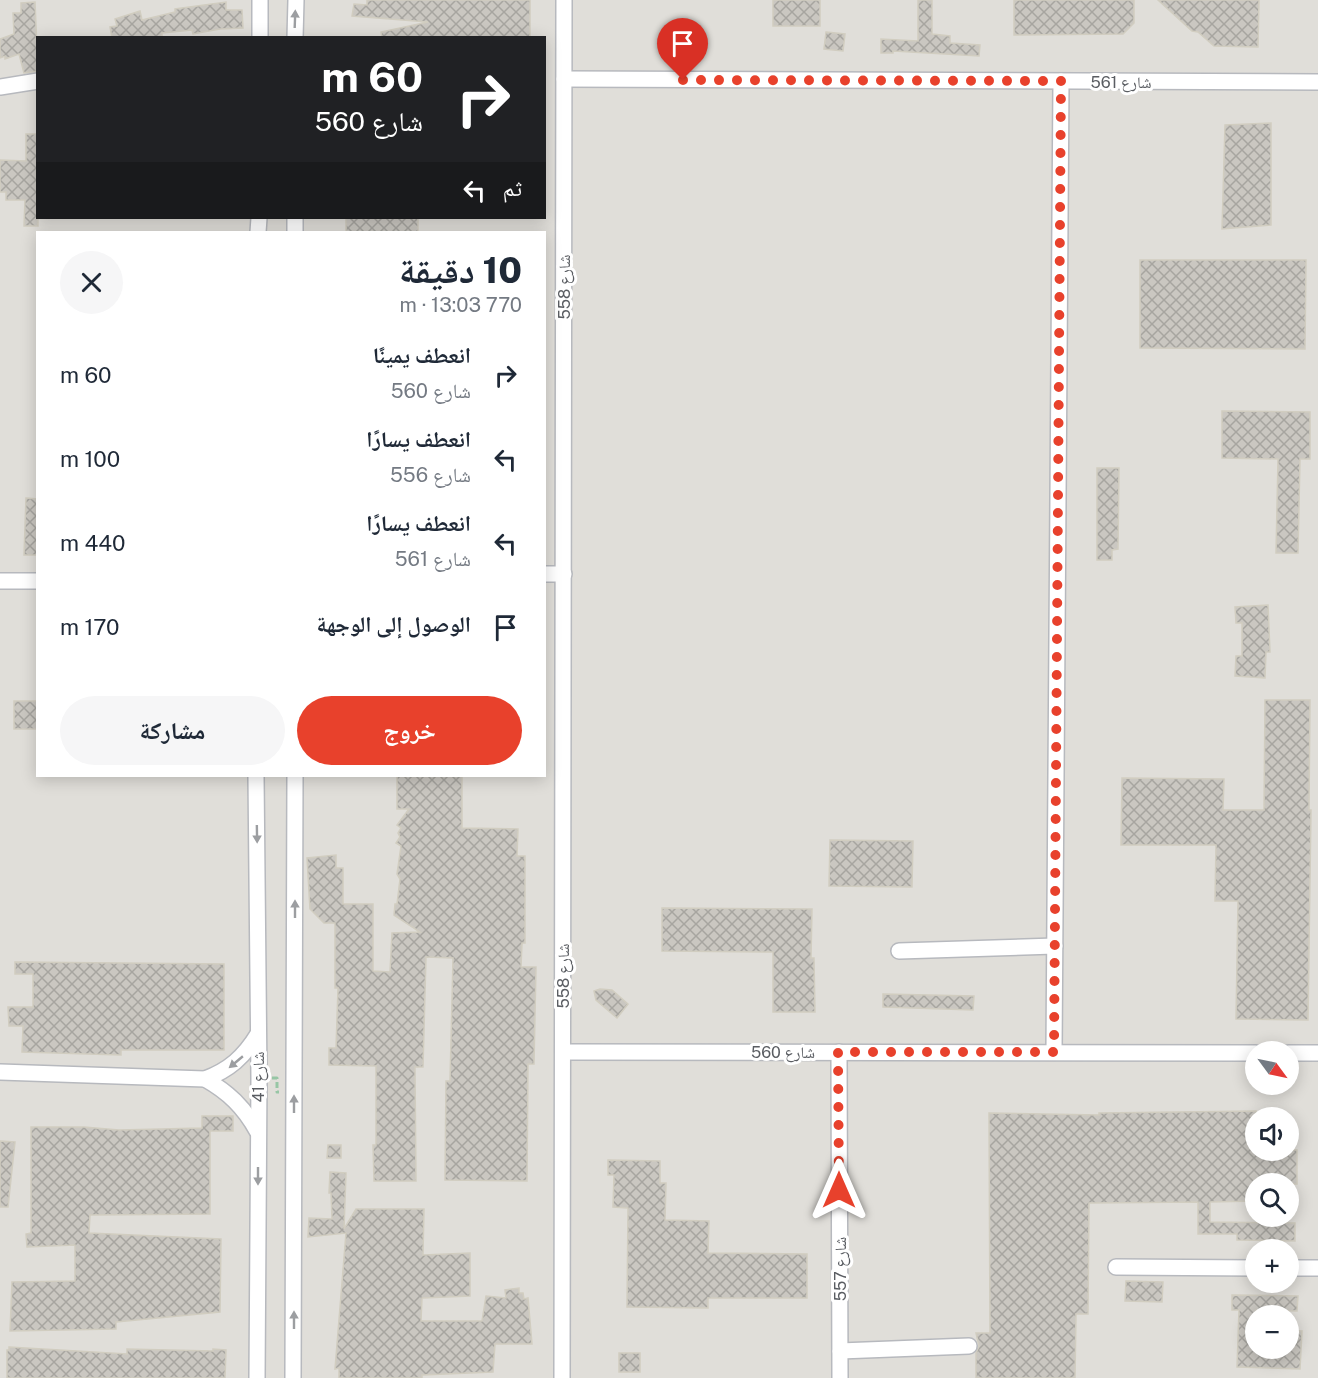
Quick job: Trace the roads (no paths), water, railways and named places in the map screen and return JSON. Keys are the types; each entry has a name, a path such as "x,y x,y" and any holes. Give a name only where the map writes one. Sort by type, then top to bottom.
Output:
{"street":[{"path":"260,0 260,36"},
{"path":"295,36 296,0"},
{"name":"شارع 558","path":"562,1378 564,0"},
{"name":"شارع 561","path":"564,79 1318,82"},
{"path":"0,87 36,81"},
{"path":"1054,1052 1061,81"},
{"path":"546,574 564,574"},
{"path":"0,581 36,581"},
{"name":"شارع 41","path":"256,777 259,1078 257,1378"},
{"path":"294,1378 295,777"},
{"path":"899,951 1055,946"},
{"path":"0,1072 204,1079 221,1073 236,1062 249,1050 258,1034"},
{"name":"شارع 560","path":"563,1052 1245,1053"},
{"name":"شارع 557","path":"838,1052 840,1378"},
{"path":"1299,1053 1318,1053"},
{"path":"204,1079 222,1089 236,1101 249,1116 258,1133"},
{"path":"1116,1267 1245,1268"},
{"path":"1299,1268 1318,1268"},
{"path":"840,1351 969,1346"}]}
